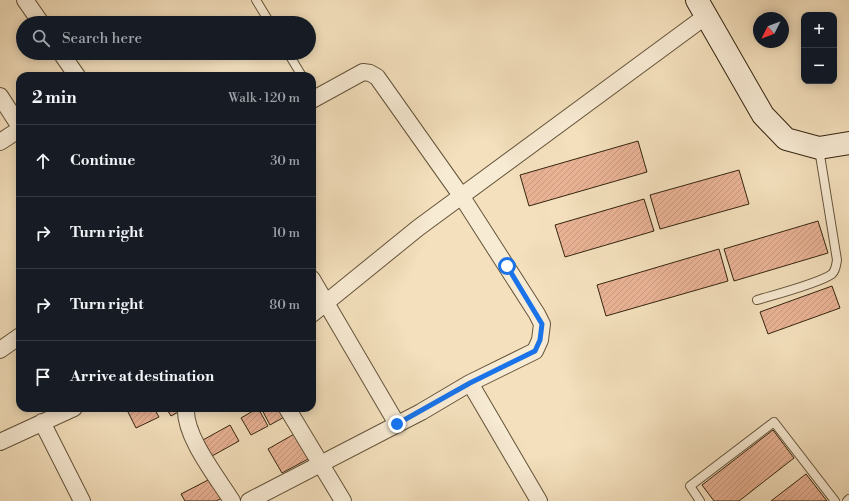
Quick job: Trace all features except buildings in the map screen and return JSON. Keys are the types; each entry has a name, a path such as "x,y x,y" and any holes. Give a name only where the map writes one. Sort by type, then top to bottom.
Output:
{"main road":[{"path":"702,8 763,115 786,139 819,148 849,143"}],"street":[{"path":"25,0 36,16"},
{"path":"316,311 418,228 462,196 702,8"},
{"path":"66,60 73,72"},
{"path":"249,501 269,496 321,463 397,424 470,383 535,351 540,340 542,324 537,314 462,196 379,81 373,75 363,72 316,96"},
{"path":"0,96 16,122"},
{"path":"0,142 16,131"},
{"path":"316,285 397,424"},
{"path":"0,350 16,339"},
{"path":"470,383 539,501"},
{"path":"0,442 65,412"},
{"path":"186,412 185,417 189,430 232,501"},
{"path":"290,412 343,501"},
{"path":"42,422 82,501"}],"lane":[{"path":"256,0 266,16"},
{"path":"292,60 300,72"},
{"path":"758,300 831,275 836,270 837,260 819,148"},
{"path":"700,501 690,486 774,422 835,501"}],"route":[{"path":"397,424 421,412 470,383 535,351 540,340 542,324 507,266"}]}
